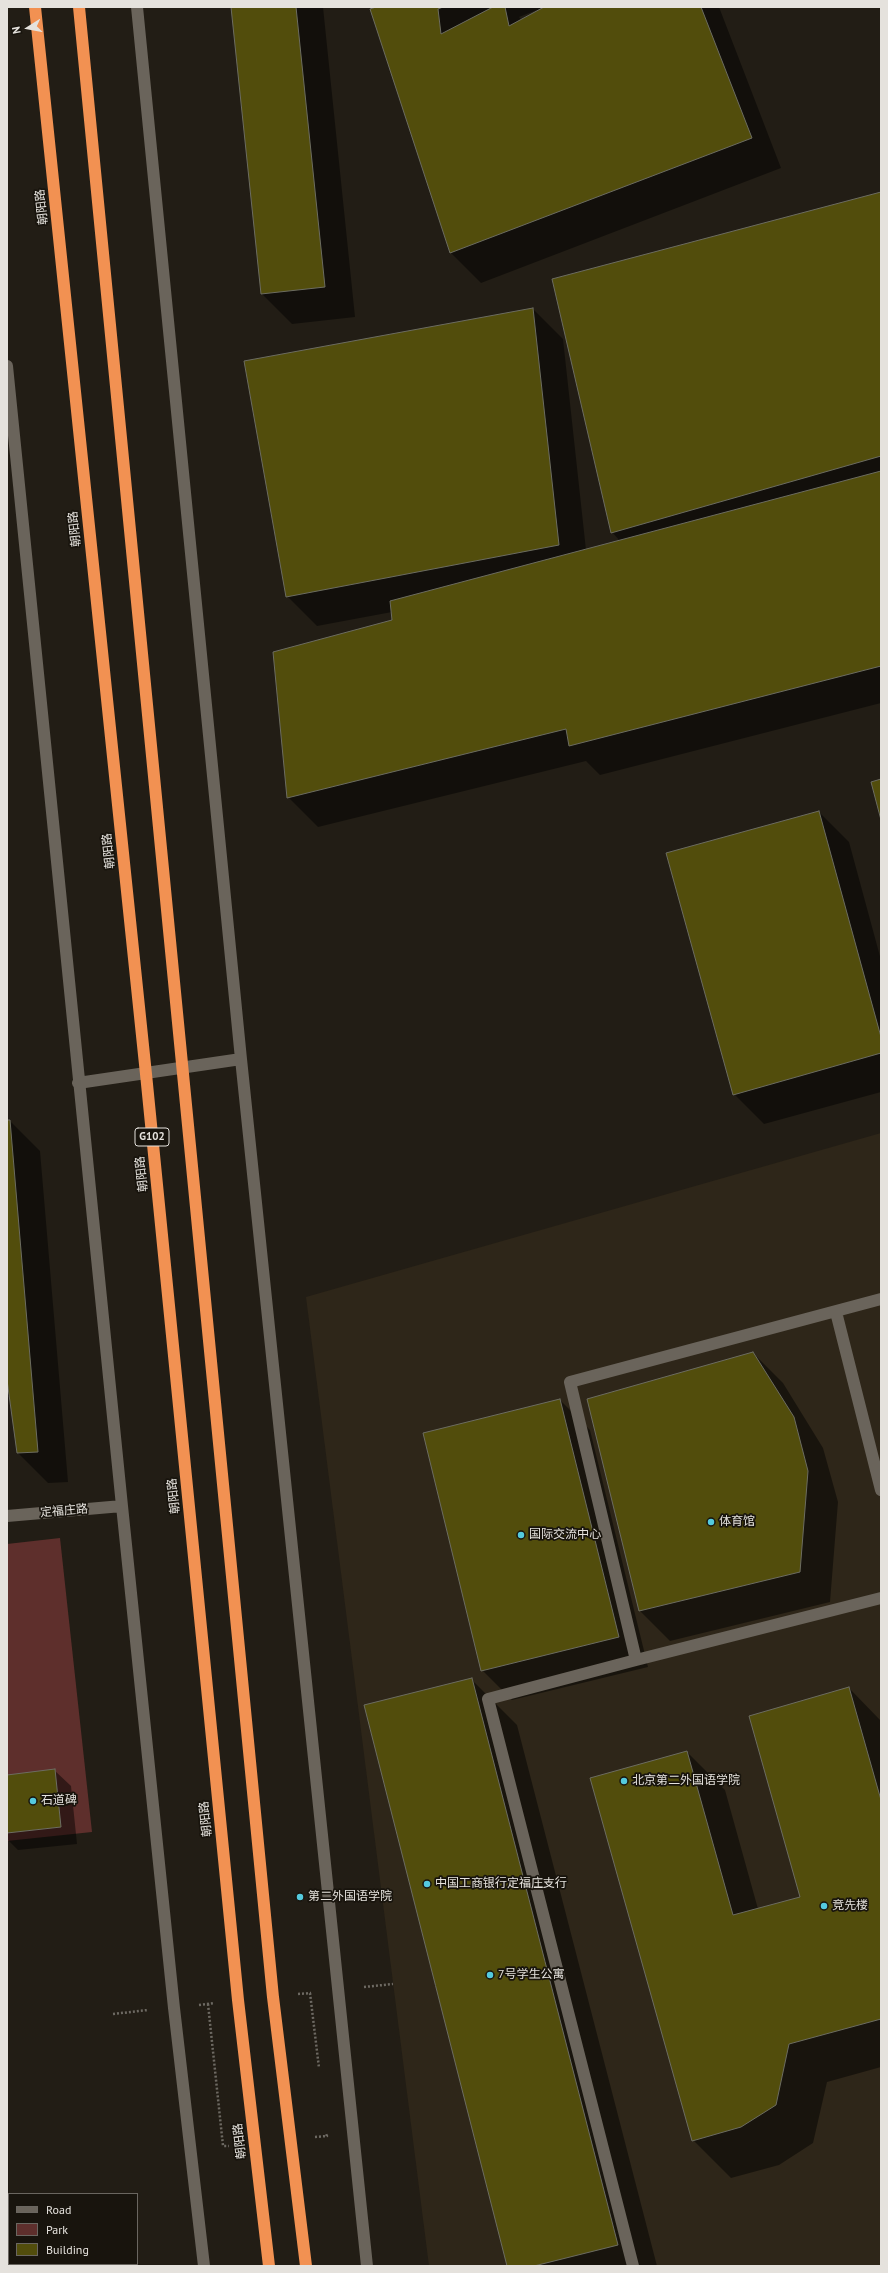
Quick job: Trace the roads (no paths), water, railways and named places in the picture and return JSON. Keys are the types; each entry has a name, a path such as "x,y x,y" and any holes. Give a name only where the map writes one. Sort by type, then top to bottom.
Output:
{"highway":[{"name":"朝阳路","path":"35,7 146,1074 238,2000 269,2266"},
{"path":"79,7 273,1997 306,2266"}],"street":[{"path":"137,7 241,1059 367,2266"},
{"path":"7,366 78,1084 174,2008 204,2266"},
{"path":"78,1084 241,1059"},
{"path":"636,1660 570,1382 881,1299"},
{"path":"836,1312 881,1490"},
{"name":"定福庄路","path":"7,1516 122,1506"},
{"path":"633,2266 488,1699 881,1598"}],"place":[{"name":"体育馆","path":"711,1522"},
{"name":"国际交流中心","path":"521,1535"},
{"name":"北京第二外国语学院","path":"624,1781"},
{"name":"石道碑","path":"33,1801"},
{"name":"中国工商银行定福庄支行","path":"427,1884"},
{"name":"第二外国语学院","path":"300,1897"},
{"name":"竞先楼","path":"824,1906"},
{"name":"7号学生公寓","path":"490,1975"}]}
